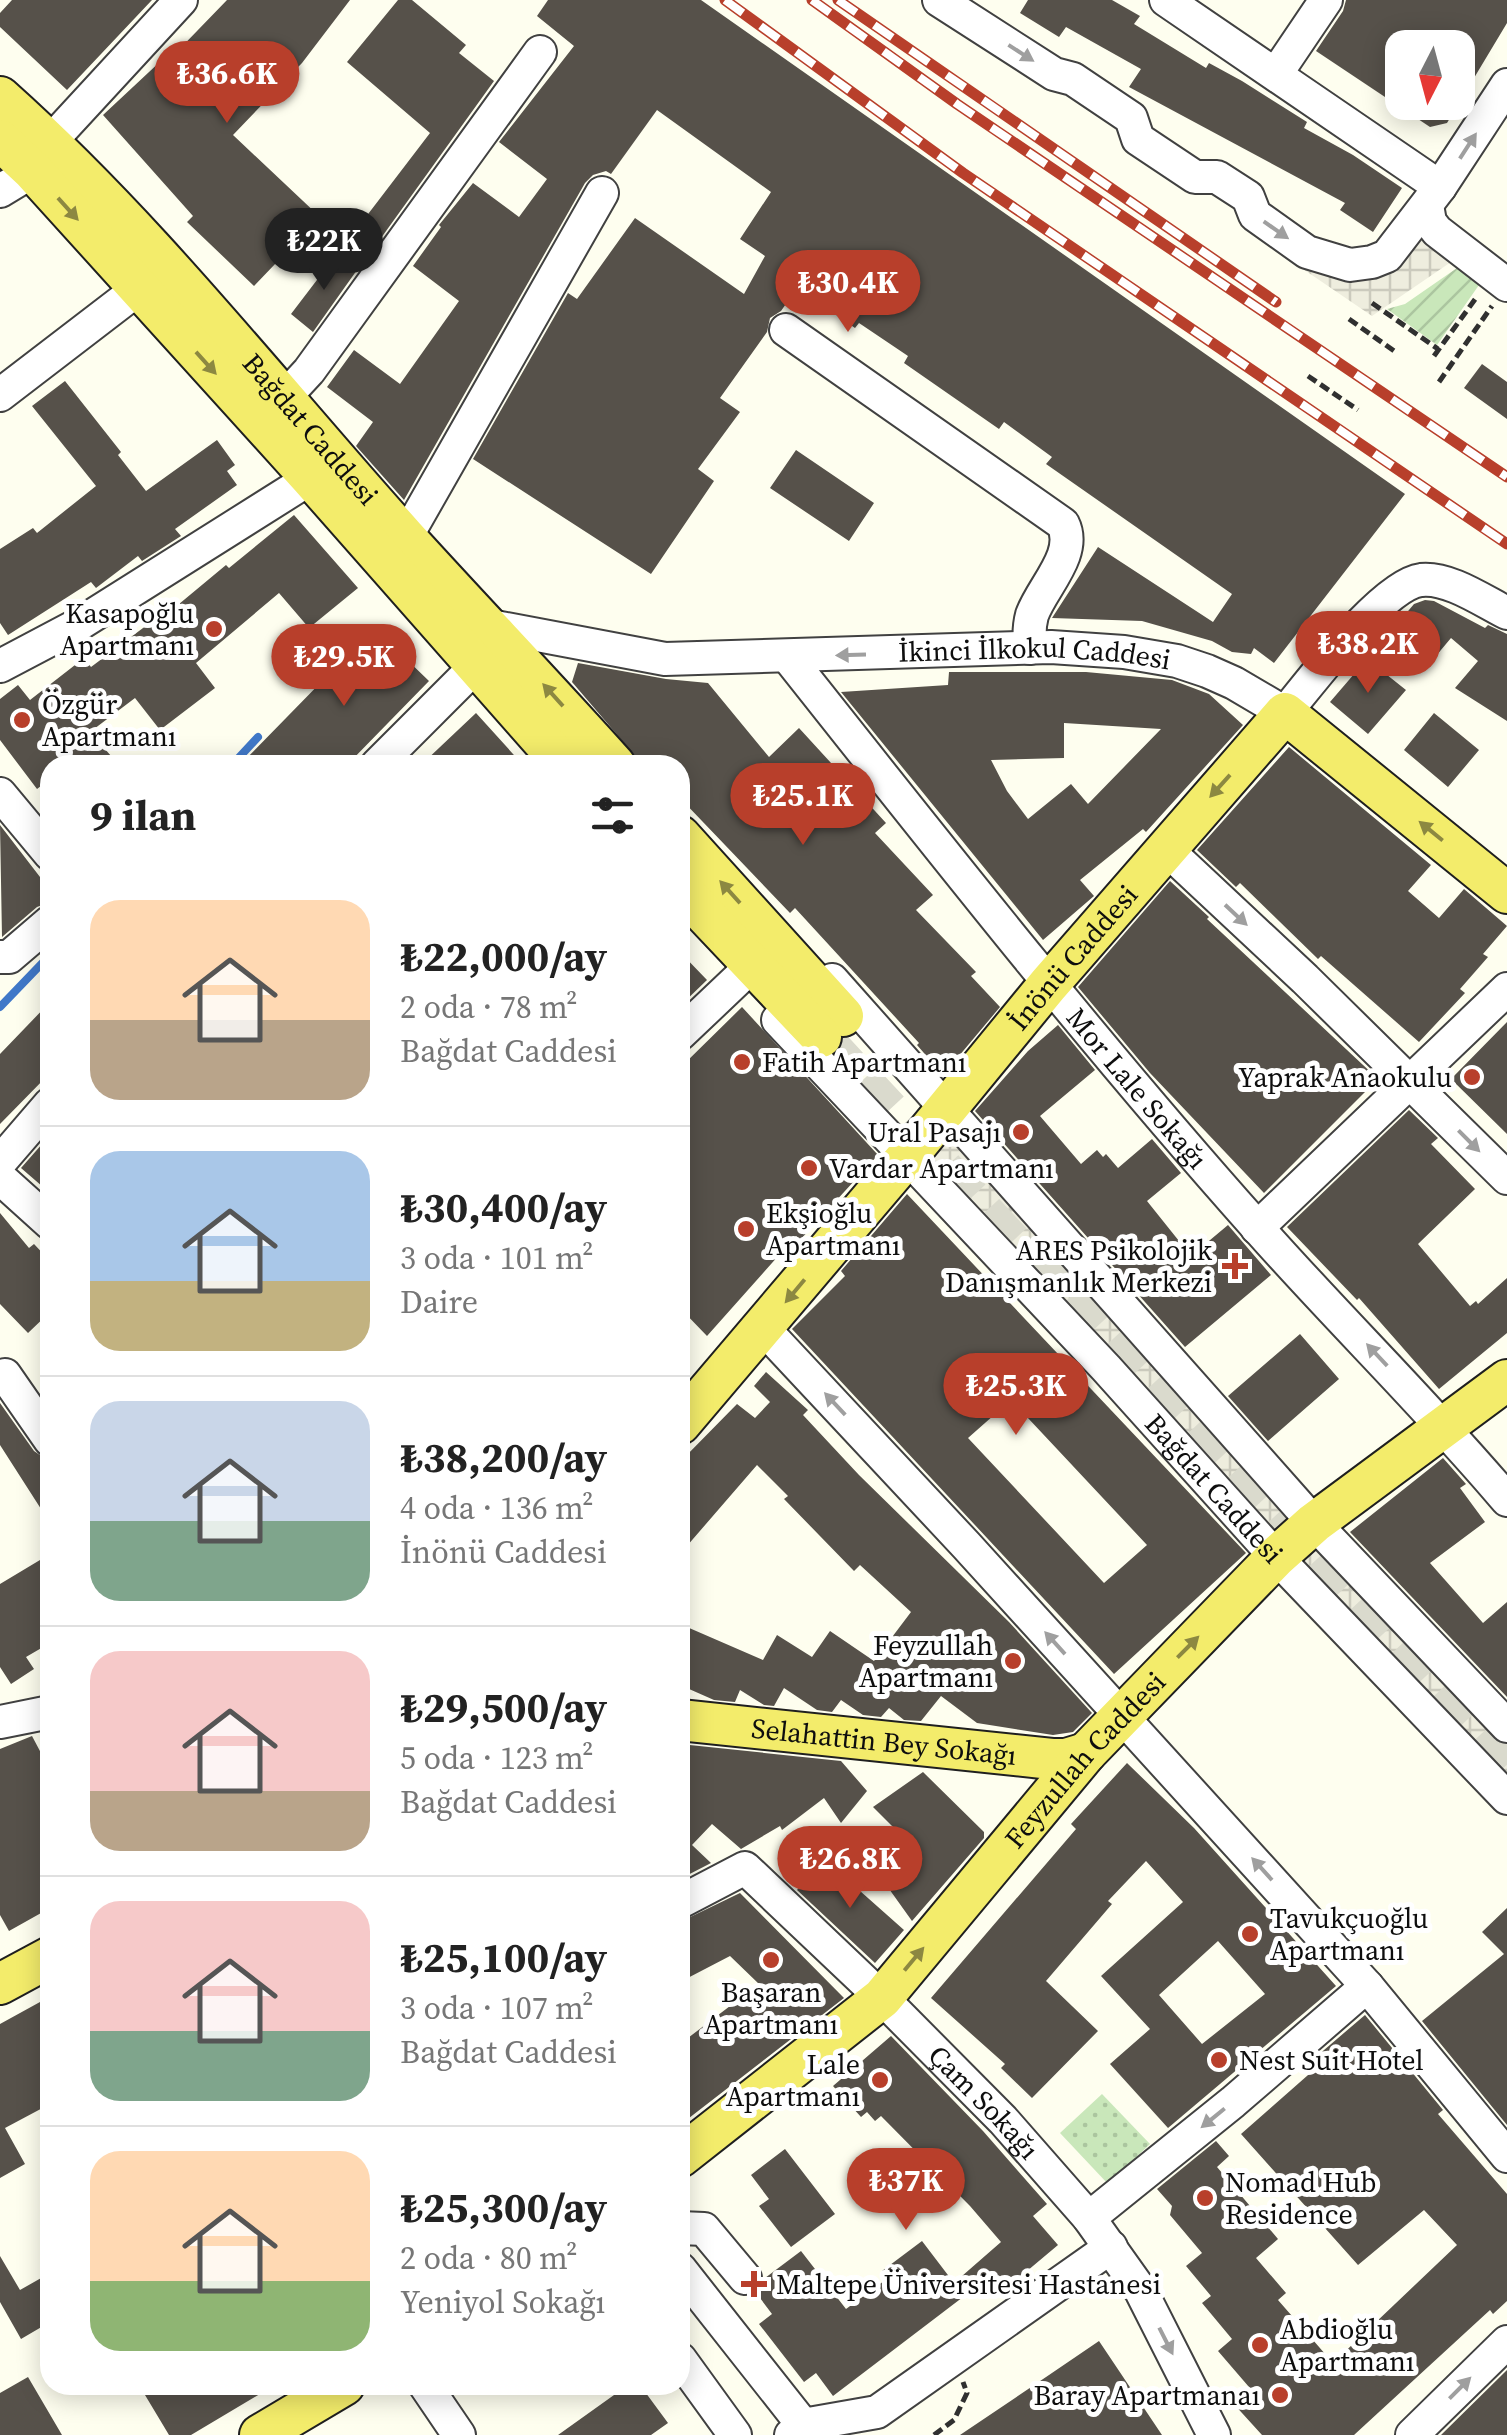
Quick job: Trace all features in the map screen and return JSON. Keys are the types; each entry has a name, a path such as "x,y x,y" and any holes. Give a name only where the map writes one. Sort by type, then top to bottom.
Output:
{"main road":[{"name":"Bağdat Caddesi","path":"0,97 28,168"},
{"name":"Bağdat Caddesi","path":"0,140 284,398 325,469 469,673 554,755"},
{"name":"Bağdat Caddesi","path":"154,278 325,469 406,537 607,755"},
{"name":"İnönü Caddesi","path":"690,1413 1048,985 1285,713"},
{"name":"İkinci İlkokul Caddesi","path":"1285,713 1507,893"},
{"name":"Bağdat Caddesi","path":"690,847 774,941 832,1027 690,897"},
{"name":"Feyzullah Caddesi","path":"690,2149 882,1998 1086,1753 1276,1557 1314,1523 1507,1380"},
{"name":"Selahattin Bey Sokağı","path":"690,1721 1052,1759 1086,1753"},
{"path":"0,1984 40,1962"},
{"path":"260,2435 327,2395"}],"street":[{"path":"28,168 181,0"},
{"path":"939,0 1131,118 1138,140 1195,178 1217,177 1248,197 1255,215 1307,252 1350,265 1388,256 1434,196 1507,86"},
{"path":"1166,0 1276,74 1434,196"},
{"path":"1276,74 1326,0"},
{"path":"284,398 309,371 540,52"},
{"path":"406,537 602,193"},
{"path":"1434,196 1430,222 1493,294"},
{"path":"0,395 154,278"},
{"path":"786,330 1063,524 1068,536 1066,548 1032,616 1030,648"},
{"path":"0,666 76,626 325,469"},
{"name":"İnönü Caddesi","path":"1285,713 1356,629 1385,600 1410,584 1437,581 1507,613"},
{"name":"İkinci İlkokul Caddesi","path":"490,626 666,659 1030,648 1124,652 1177,661 1234,682 1285,713"},
{"name":"Mor Lale Sokağı","path":"788,657 1048,985 1257,1228 1444,1426 1507,1500"},
{"path":"388,755 469,673"},
{"name":"Bağdat Caddesi","path":"469,673 534,755"},
{"path":"0,794 40,842"},
{"path":"1165,848 1507,1178"},
{"name":"Bağdat Caddesi","path":"690,925 1106,1368 1276,1557 1507,1798"},
{"path":"0,957 10,958 40,931"},
{"name":"Bağdat Caddesi","path":"774,941 793,936 1314,1523 1507,1726"},
{"path":"690,1025 740,978"},
{"path":"1257,1228 1412,1084 1507,989"},
{"path":"0,1162 40,1116"},
{"path":"0,1178 40,1215"},
{"path":"764,1328 1368,1986 1507,2156"},
{"path":"6,1375 40,1425"},
{"path":"0,1722 40,1714"},
{"name":"Çam Sokağı","path":"690,1897 745,1868 1004,2120 1111,2246 1141,2291 1214,2435"},
{"path":"1088,2218 1233,2102 1368,1986"},
{"path":"690,2228 704,2229 744,2278"},
{"path":"690,2283 797,2430 877,2412 1111,2246"},
{"path":"1412,2435 1507,2342"},
{"path":"690,2373 735,2435"},
{"path":"432,2395 459,2435"}],"path":[{"path":"1474,300 1493,294"},
{"path":"1372,303 1436,353 1474,300 1493,294"},
{"path":"1349,318 1397,353"},
{"path":"1440,382 1472,332"},
{"path":"1308,376 1358,410"},
{"path":"934,2435 954,2420 968,2393 952,2360"}],"green space":[{"path":"1457,268 1479,285 1437,345 1387,309 1405,304"},
{"path":"1102,2094 1150,2144 1108,2184 1060,2133"}],"shaded area":[{"path":"1422,221 1451,262 1372,316 1259,239 1257,231 1353,268"},
{"path":"947,1109 1507,1726 1507,1798 906,1158"}],"building":[{"path":"12,0 152,0 67,90 0,27 0,13"},
{"path":"227,0 350,0 302,63 233,135 320,217 254,286 187,222 193,216 103,115 164,58 167,62"},
{"path":"398,0 412,0 466,45 459,53 494,81 381,238 362,222 430,133 347,62"},
{"path":"548,0 701,0 1405,494 1274,663 1254,648 1251,654 1232,652 1212,641 1142,621 1052,618 1098,547 1213,622 1232,594 1046,464 1052,457 1004,422 999,429 904,363 908,356 859,323 855,328 797,288 781,311 770,318 767,332 720,398 740,412 698,469 714,481 651,574 473,459 568,293 577,299 635,218 744,294 765,256 740,239 771,192 657,110 611,174 606,171 593,175 585,183 404,500 356,446 373,422 327,387 354,350 400,384 459,301 413,266 439,225 473,183 519,217 547,179 499,142 574,46 537,16"},
{"path":"1028,0 1112,0 1140,16 1134,24 1206,68 1209,63 1242,81 1307,122 1304,128 1402,188 1373,232 1340,210 1345,203 1129,87 1141,69 1066,27 1059,37 1020,13"},
{"path":"1346,0 1507,0 1507,23 1475,76 1475,30 1385,30 1385,97 1316,51"},
{"path":"1420,120 1449,120 1447,123 1430,127"},
{"path":"336,255 357,270 313,332 291,314"},
{"path":"1482,364 1507,382 1507,419 1464,388"},
{"path":"65,381 146,491 217,440 235,465 227,471 237,485 175,529 181,536 142,561 138,556 96,588 91,582 8,635 0,623 0,549 33,528 37,533 96,486 32,406"},
{"path":"796,450 874,503 849,541 770,488"},
{"path":"294,515 358,588 309,628 279,593 196,663 215,688 160,730 135,698 90,732 110,755 40,755 37,789 0,740 0,699 18,685 30,700 84,658 91,667 159,616 161,619 226,565 229,568"},
{"path":"1425,600 1507,634 1507,721 1455,688 1478,661 1451,638 1425,669 1383,641 1414,604"},
{"path":"374,628 429,681 357,755 250,755"},
{"path":"1367,659 1406,690 1368,734 1330,702"},
{"path":"578,663 708,683 769,757 799,728 886,823 875,833 933,895 916,910 976,972 971,976 1000,1007 943,1075 919,1043 795,908 790,913 690,808 690,755 634,755 572,682"},
{"path":"949,672 1086,672 1172,680 1209,694 1243,725 1146,832 1143,829 1080,880 1094,896 1043,940 841,692 948,685","holes":["1064,723 1161,729 1088,804 1071,784 1028,819 991,760 1064,758"]},
{"path":"476,713 514,755 432,755"},
{"path":"1434,713 1479,750 1448,787 1404,750"},
{"path":"1289,747 1431,865 1408,891 1439,918 1464,889 1507,926 1483,954 1488,957 1460,989 1465,993 1419,1042 1321,956 1318,959 1240,883 1236,887 1197,850"},
{"path":"0,825 40,877 40,906 2,937"},
{"path":"1170,881 1378,1079 1264,1193 1150,1073 1078,987"},
{"path":"690,962 707,980 690,996"},
{"path":"742,1007 878,1155 800,1240 796,1236 707,1336 690,1318 690,1058"},
{"path":"40,1012 40,1083 0,1124 0,1054"},
{"path":"1507,1022 1507,1134 1451,1079"},
{"path":"1058,1025 1095,1070 1040,1116 1081,1164 1097,1150 1118,1168 1152,1139 1181,1173 1147,1201 1191,1256 1228,1225 1271,1275 1185,1347 975,1111 1028,1051"},
{"path":"1409,1110 1438,1138 1431,1144 1475,1189 1418,1244 1470,1306 1476,1301 1478,1304 1507,1278 1507,1333 1439,1389 1359,1298 1287,1227"},
{"path":"40,1146 40,1184 21,1168"},
{"path":"907,1194 1246,1553 1114,1674 792,1329 845,1276 841,1271","holes":["1011,1400 1147,1545 1104,1583 968,1438"]},
{"path":"0,1213 29,1248 34,1244 40,1250 40,1322 28,1333 0,1304"},
{"path":"1300,1334 1339,1379 1268,1441 1228,1396"},
{"path":"766,1372 808,1410 803,1415 859,1475 1009,1622 1092,1713 1073,1732 1053,1735 977,1723 941,1696 921,1721 904,1720 889,1708 881,1717 863,1715 841,1700 832,1712 817,1710 784,1688 774,1706 764,1705 740,1690 735,1702 714,1700 690,1689 690,1628 763,1660 777,1635 812,1657 830,1631 874,1661 911,1612 860,1565 854,1571 784,1499 788,1496 757,1465 690,1542 690,1452 737,1404 755,1418 770,1402 754,1386"},
{"path":"0,1403 40,1455 40,1507 0,1445"},
{"path":"1443,1458 1466,1484 1460,1488 1485,1522 1430,1563 1483,1623 1507,1602 1507,1697 1350,1532"},
{"path":"40,1560 40,1649 26,1657 34,1669 11,1684 0,1667 0,1584"},
{"path":"32,1736 40,1751 40,1914 9,1931 0,1915 0,1749"},
{"path":"690,1745 841,1761 867,1791 841,1823 824,1798 782,1830 780,1826 741,1849 712,1824 692,1845 711,1863 690,1874"},
{"path":"1127,1763 1194,1828 1336,1986 1168,2128 1110,2064 1150,2029 1101,1976 1183,1902 1146,1861 1108,1901 1112,1904 1046,1981 1098,2031 1032,2098 1001,2068 1005,2064 931,1998 1076,1829 1071,1824","holes":["1218,1941 1265,1994 1202,2044 1159,1995"]},
{"path":"923,1772 984,1832 984,1838 912,1921 882,1879 911,1845 873,1807"},
{"path":"824,1859 904,1930 875,1963 797,1890"},
{"path":"740,1893 844,1998 690,2117 690,2036 759,1984 730,1956 690,1977 690,1917"},
{"path":"1507,1908 1507,2125 1422,2021 1504,1954 1482,1932"},
{"path":"40,2002 40,2109 5,2128 25,2164 0,2178 0,2024"},
{"path":"1365,2015 1443,2110 1438,2114 1507,2194 1507,2301 1493,2314 1490,2310 1354,2435 1262,2435 1232,2402 1249,2387 1218,2351 1232,2339 1202,2303 1211,2296 1186,2266 1202,2253 1170,2215 1172,2206 1157,2189 1216,2141 1229,2156 1217,2167 1278,2239 1256,2258 1286,2293 1278,2300 1333,2363 1457,2245 1424,2210 1358,2265 1241,2134 1316,2068 1310,2062"},
{"path":"891,2036 1047,2204 1033,2216 1058,2245 1001,2293 988,2278 833,2396 816,2373 804,2382 759,2324 772,2314 757,2294 765,2278 801,2251 846,2309 888,2278 882,2271 922,2241 954,2283 1001,2242 881,2116 875,2121 867,2112 861,2117 833,2086"},
{"path":"785,2149 835,2214 791,2247 759,2206 769,2199 751,2175"},
{"path":"0,2256 20,2290 40,2279 40,2328 21,2339 0,2302"},
{"path":"1099,2341 1162,2435 960,2435 1049,2375"},
{"path":"1507,2370 1507,2435 1441,2435"},
{"path":"28,2377 62,2435 0,2435 0,2393"},
{"path":"145,2395 258,2395 191,2435 169,2435"},
{"path":"614,2395 647,2395 668,2423 651,2435 558,2435"}],"waterway":[{"path":"241,755 258,737"},
{"path":"0,1007 40,965"}],"tunnel":[{"path":"821,1037 1507,1774"}],"railway":[{"path":"725,0 963,173 1507,544"},
{"path":"812,0 957,104 1507,477"},
{"path":"838,0 1276,302"}],"place":[{"name":"Kasapoğlu Apartmanı","path":"214,629"},
{"name":"Özgür Apartmanı","path":"22,720"},
{"name":"Fatih Apartmanı","path":"742,1062"},
{"name":"Yaprak Anaokulu","path":"1472,1077"},
{"name":"Ural Pasajı","path":"1021,1132"},
{"name":"Vardar Apartmanı","path":"809,1168"},
{"name":"Ekşioğlu Apartmanı","path":"746,1229"},
{"name":"ARES Psikolojik Danışmanlık Merkezi","path":"1235,1266"},
{"name":"Feyzullah Apartmanı","path":"1013,1661"},
{"name":"Tavukçuoğlu Apartmanı","path":"1250,1934"},
{"name":"Başaran Apartmanı","path":"771,1960"},
{"name":"Nest Suit Hotel","path":"1219,2060"},
{"name":"Lale Apartmanı","path":"880,2080"},
{"name":"Nomad Hub Residence","path":"1205,2198"},
{"name":"Maltepe Üniversitesi Hastanesi","path":"754,2284"},
{"name":"Abdioğlu Apartmanı","path":"1260,2345"},
{"name":"Baray Apartmanaı","path":"1280,2395"}]}
